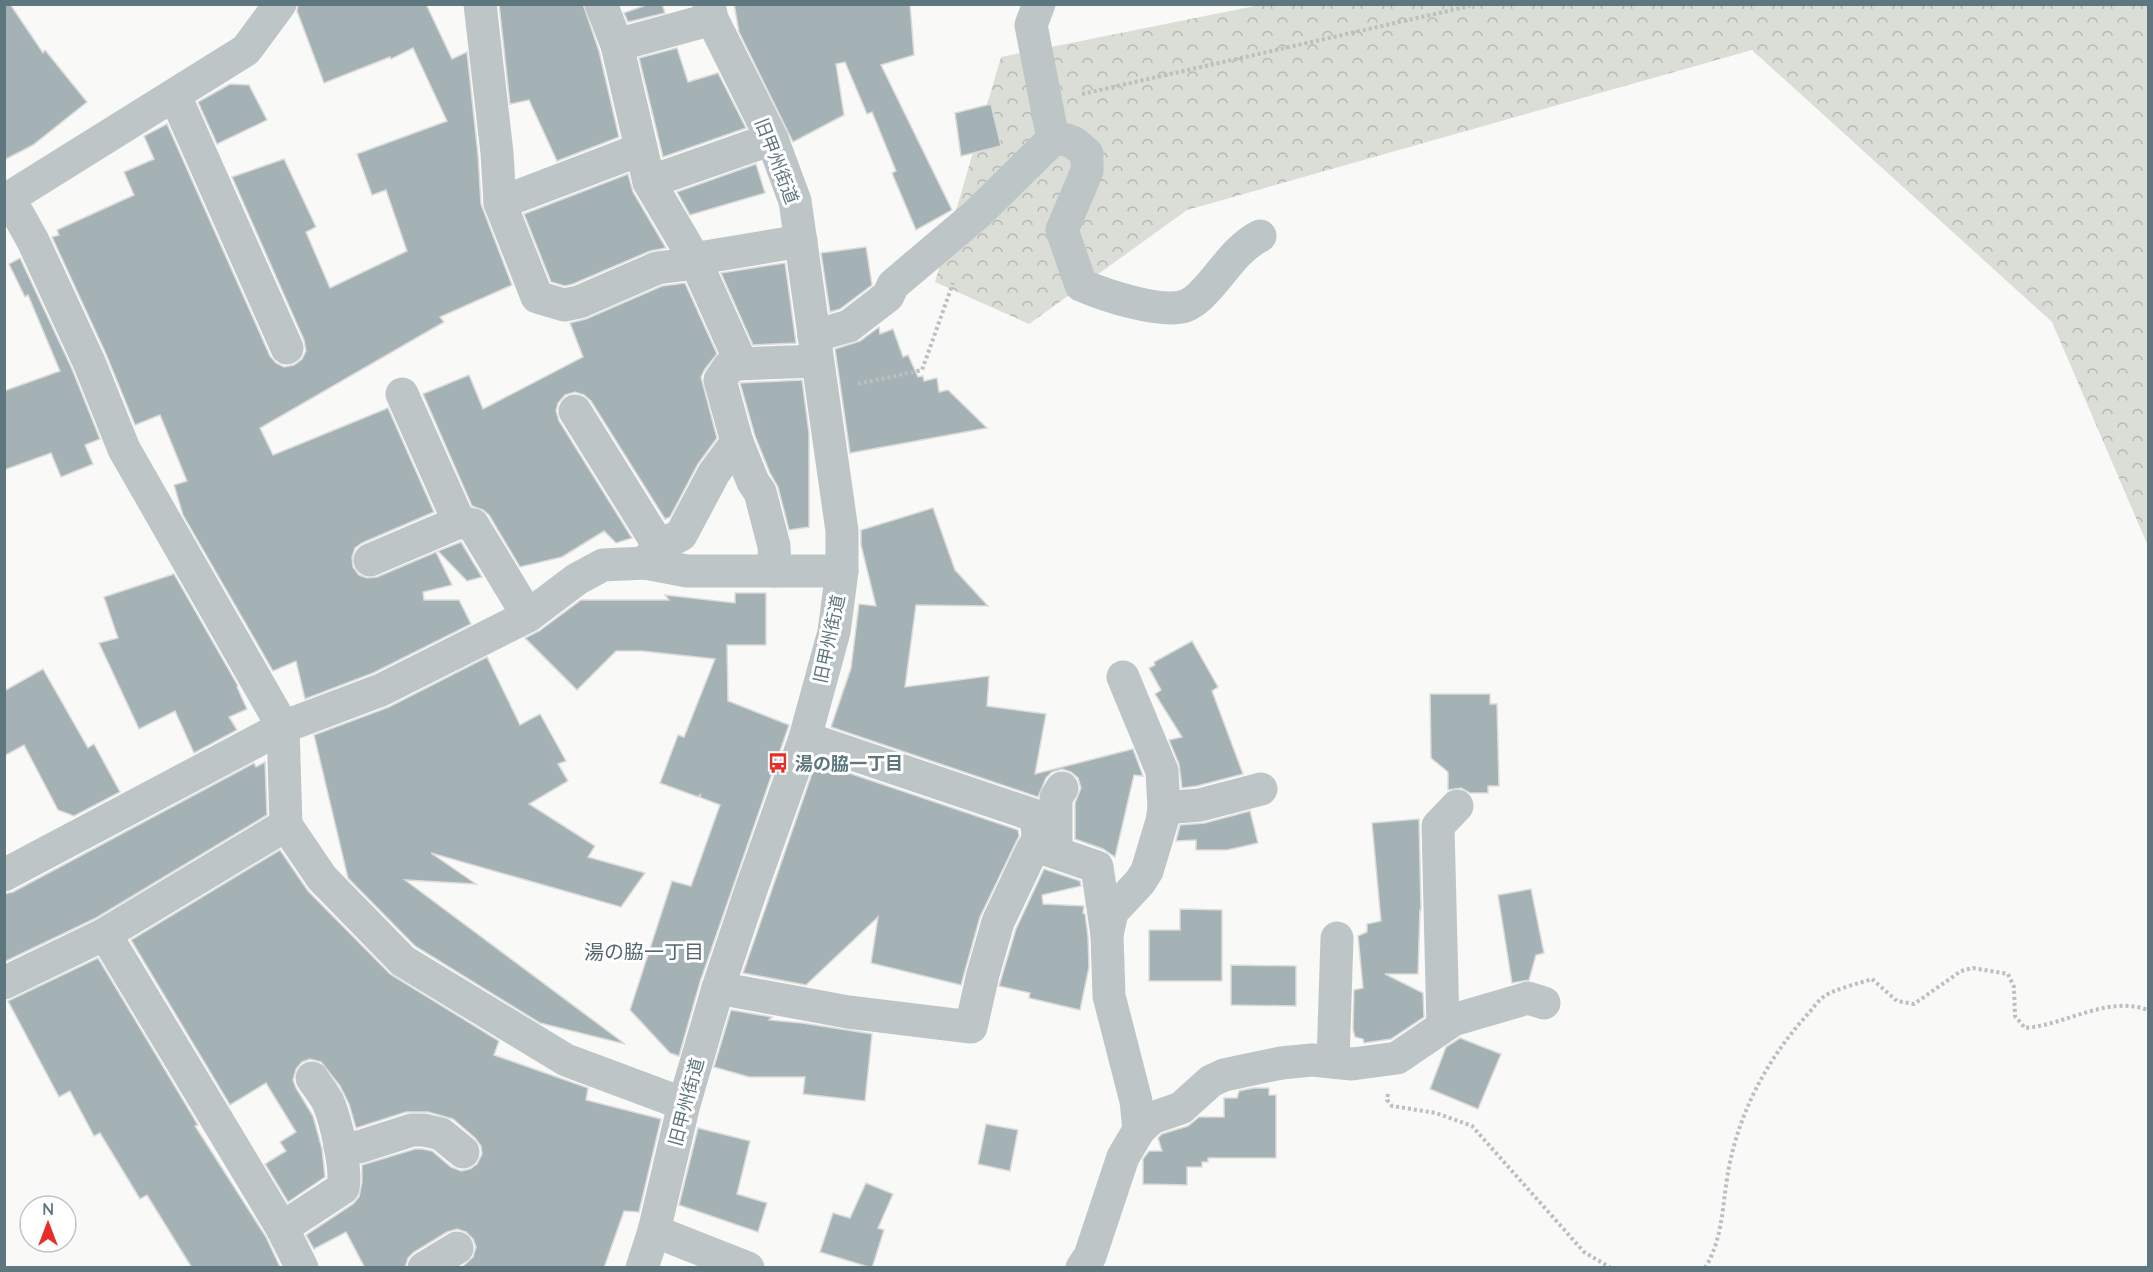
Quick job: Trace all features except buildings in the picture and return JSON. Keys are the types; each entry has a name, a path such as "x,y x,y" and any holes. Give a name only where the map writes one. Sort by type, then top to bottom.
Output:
{"street":[{"path":"280,4 246,50 4,202 18,214 33,241 89,362 124,449 283,727 286,825 322,879 403,961 566,1060 684,1104"},
{"path":"480,4 497,153 500,203 537,297 564,305 579,302 657,268 801,241"},
{"path":"601,4 617,45 645,167 694,260 738,356 738,364"},
{"path":"1039,4 1031,25 1053,139"},
{"path":"617,45 711,12"},
{"name":"旧甲州街道","path":"642,1268 654,1231 684,1104 718,988 806,738 834,632 842,571 842,531 795,201 772,139 711,12"},
{"path":"175,96 287,348"},
{"path":"776,571 774,546 760,492 753,482 737,442 720,380 729,367 816,349 849,326 888,296 893,285 978,213 1053,139 1065,138 1088,154 1088,171 1062,230 1081,285 1104,296 1154,307 1186,306 1203,294 1248,242 1260,236"},
{"path":"645,167 772,139"},
{"path":"500,203 631,153 645,167"},
{"path":"402,394 459,522"},
{"path":"575,411 652,554 687,571 842,571"},
{"path":"6,871 283,727 381,690 528,616 577,579 603,565 652,554 681,535 714,473 737,442"},
{"path":"370,560 459,522 473,525 528,616"},
{"path":"1107,935 1112,912 1140,882 1147,871 1164,808 1162,771 1123,677"},
{"path":"806,738 1036,816 1044,848"},
{"path":"1044,848 1056,842 1056,798 1062,788"},
{"path":"1164,808 1200,805 1261,789"},
{"path":"1443,1026 1438,826 1457,806"},
{"path":"4,983 105,934 286,825"},
{"path":"718,988 848,1012 971,1027 998,922 1032,848 1044,848 1097,867 1107,935 1109,996 1136,1101 1139,1130"},
{"path":"105,934 282,1228 302,1268"},
{"path":"1333,1062 1337,938"},
{"path":"1082,1268 1090,1257 1123,1157 1139,1130 1152,1118 1181,1108 1211,1081 1224,1075 1281,1063 1312,1060 1352,1064 1397,1058 1454,1020 1528,998 1544,1003"},
{"path":"282,1228 343,1188 345,1179 340,1147 328,1103 312,1078"},
{"path":"340,1147 359,1147 412,1130 424,1130 441,1134 463,1152"},
{"path":"654,1231 748,1268"},
{"path":"424,1268 457,1248"}],"path":[{"path":"1705,1268 1713,1255 1721,1232 1727,1178 1743,1115 1789,1035 1825,995 1872,979 1897,1001 1914,1005 1961,971 1973,968 2008,974 2014,987 2015,1016 2025,1028 2040,1027 2094,1010 2135,1005 2148,1010"},
{"path":"1397,1058 1387,1100 1392,1106 1436,1113 1472,1126 1584,1252 1611,1268"}],"green space":[{"path":"1265,4 2148,5 2148,546 2052,322 1752,50 1187,210 1029,324 935,282 1001,57"}],"place":[{"name":"湯の脇一丁目","path":"778,763"}],"district":[{"name":"湯の脇一丁目","path":"644,951"}]}
